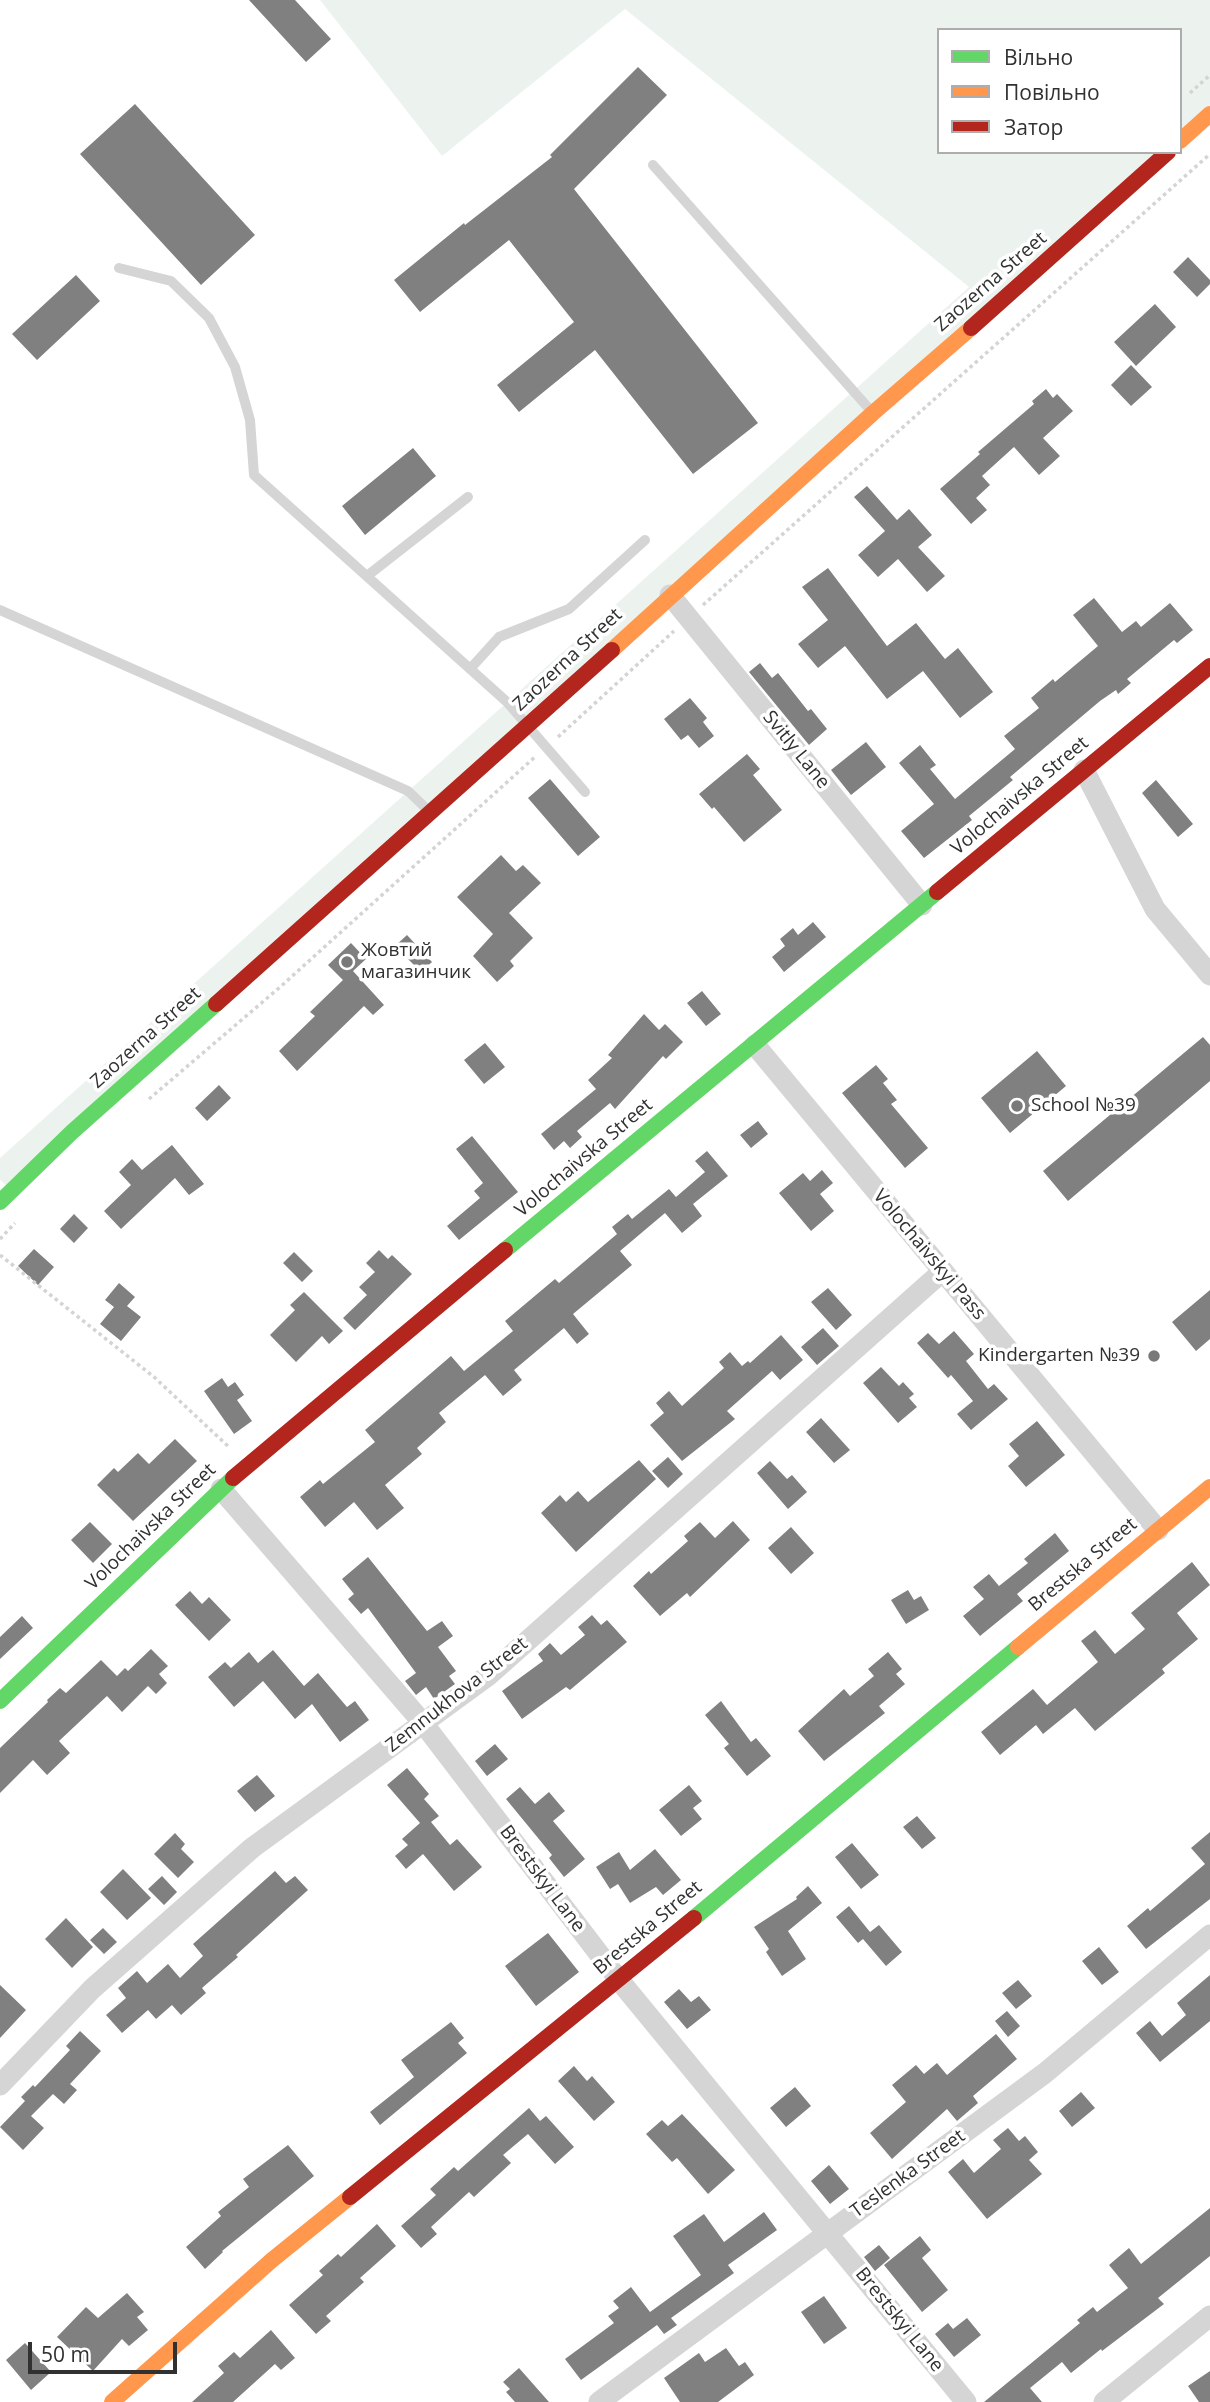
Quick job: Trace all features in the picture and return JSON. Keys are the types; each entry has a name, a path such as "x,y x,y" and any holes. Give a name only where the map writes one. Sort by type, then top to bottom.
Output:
{"street":[{"path":"1182,139 1210,114"},
{"name":"Zaozerna Street","path":"6,1192 529,725 873,413 1166,154"},
{"name":"Svitly Lane","path":"670,595 922,905"},
{"name":"Volochaivska Street","path":"0,1701 247,1464 1210,666"},
{"path":"1084,770 1155,909 1210,975"},
{"name":"Volochaivskyi Pass","path":"755,1045 1158,1530"},
{"name":"Zemnukhova Street","path":"0,2085 92,1989 253,1848 489,1675 943,1271"},
{"name":"Brestska Street","path":"112,2402 272,2260 619,1980 1210,1487"},
{"name":"Brestskyi Lane","path":"221,1489 424,1723 619,1980 966,2402"},
{"name":"Teslenka Street","path":"598,2402 1045,2073 1210,1935"},
{"path":"1104,2402 1210,2316"}],"lane":[{"path":"653,165 873,413"},
{"path":"119,268 171,281 209,318 235,367 250,420 254,475 507,702 585,792"},
{"path":"367,576 468,497"},
{"path":"470,669 499,637 569,609 645,540"},
{"path":"0,610 408,791 430,812"}],"path":[{"path":"1190,93 1210,75"},
{"path":"696,611 1210,154"},
{"path":"143,1105 279,988 682,623"},
{"path":"0,1239 17,1221"},
{"path":"0,1255 154,1377 247,1464"}],"shaded area":[{"path":"320,0 1210,0 1210,114 1182,139 1182,28 937,28 937,154 1166,154 11,1189 0,1180 0,1158 969,287 625,9 442,156"}],"building":[{"path":"249,0 295,0 331,39 306,62"},
{"path":"638,67 667,95 574,189 758,423 693,474 595,350 519,412 497,385 574,322 509,240 420,312 394,280 552,157 550,155"},
{"path":"135,104 255,235 201,285 80,154"},
{"path":"1188,257 1210,280 1210,284 1197,297 1173,272"},
{"path":"76,275 100,301 37,360 12,334"},
{"path":"1155,304 1176,327 1136,366 1114,342"},
{"path":"1131,365 1152,387 1131,406 1111,385"},
{"path":"1046,389 1053,398 1057,394 1073,411 1043,438 1060,456 1039,475 1014,447 982,476 990,485 976,498 987,510 971,524 940,489 1034,404 1032,401"},
{"path":"413,448 436,476 365,535 342,506"},
{"path":"867,486 897,520 909,509 932,535 918,547 945,576 927,592 898,559 878,577 858,555 885,531 854,497"},
{"path":"828,568 887,646 916,623 945,659 958,648 993,692 960,718 923,671 887,699 845,646 818,668 798,644 828,620 802,587"},
{"path":"1094,598 1122,632 1136,621 1141,627 1170,603 1193,630 1177,643 1174,640 1127,679 1131,683 1118,694 1116,690 1100,701 1010,777 1013,780 969,816 972,820 924,858 901,831 934,804 899,763 920,745 936,765 930,769 955,799 1015,749 1004,736 1039,708 1031,698 1098,646 1073,615"},
{"path":"760,663 772,678 778,673 808,711 811,709 827,729 809,745 749,672"},
{"path":"690,698 707,718 703,722 714,736 699,748 688,735 681,740 664,719"},
{"path":"866,742 886,767 851,795 831,770"},
{"path":"747,754 760,769 753,775 782,810 744,842 699,794"},
{"path":"550,779 600,837 578,856 528,798"},
{"path":"1156,780 1193,824 1178,837 1142,793"},
{"path":"501,855 516,871 523,865 541,883 509,913 533,938 510,961 514,966 497,982 473,956 493,934 457,897"},
{"path":"813,922 826,937 784,972 772,957 785,946 780,939 793,928 798,935"},
{"path":"407,935 432,962 421,972 395,946"},
{"path":"351,943 366,959 353,971 384,1005 373,1015 364,1006 297,1071 279,1051 315,1016 310,1012 343,980 328,965"},
{"path":"702,991 721,1014 706,1026 687,1003"},
{"path":"644,1014 659,1030 665,1024 683,1042 666,1059 663,1056 615,1109 610,1103 577,1131 582,1137 570,1148 564,1141 554,1150 541,1134 596,1089 588,1080 612,1058 608,1055"},
{"path":"1203,1037 1210,1045 1210,1081 1068,1201 1043,1171"},
{"path":"485,1043 505,1067 484,1084 464,1060"},
{"path":"1037,1051 1066,1086 1010,1133 981,1098"},
{"path":"876,1065 888,1079 883,1083 897,1100 891,1104 928,1148 905,1168 842,1093"},
{"path":"219,1085 231,1098 207,1121 195,1108"},
{"path":"758,1121 768,1134 751,1148 740,1135"},
{"path":"472,1136 518,1192 459,1240 447,1226 480,1198 474,1191 483,1183 456,1149"},
{"path":"172,1145 204,1184 189,1195 175,1178 121,1229 104,1211 131,1185 119,1172 132,1159 142,1170"},
{"path":"707,1151 728,1176 693,1204 702,1216 682,1233 665,1213 620,1251 632,1265 573,1314 589,1334 577,1344 564,1328 514,1370 522,1380 503,1396 485,1375 439,1413 446,1422 417,1448 422,1454 385,1485 404,1508 377,1530 354,1502 325,1527 300,1497 320,1480 323,1484 375,1442 365,1430 451,1356 464,1371 513,1331 505,1321 555,1279 559,1283 617,1234 612,1227 628,1214 632,1219 669,1189 676,1197 705,1172 695,1161"},
{"path":"822,1170 833,1183 820,1194 834,1211 811,1231 779,1193 803,1173 810,1181"},
{"path":"74,1214 88,1228 74,1243 60,1229"},
{"path":"34,1249 54,1267 38,1285 18,1266"},
{"path":"379,1250 388,1259 392,1255 412,1274 355,1330 343,1318 367,1295 359,1287 375,1272 366,1263"},
{"path":"294,1252 313,1271 302,1282 283,1263"},
{"path":"119,1283 135,1297 127,1306 141,1317 121,1341 100,1324 114,1307 105,1300"},
{"path":"828,1288 852,1315 836,1330 811,1302"},
{"path":"1210,1290 1210,1339 1196,1351 1172,1322"},
{"path":"304,1292 343,1331 329,1344 322,1336 296,1362 270,1335 295,1310 290,1305"},
{"path":"823,1328 839,1346 817,1365 801,1347"},
{"path":"954,1331 974,1354 966,1361 988,1389 994,1384 1008,1399 971,1430 957,1414 973,1401 951,1375 948,1378 917,1343 928,1333 939,1344"},
{"path":"781,1335 803,1360 780,1380 772,1371 727,1411 735,1419 682,1461 650,1425 664,1413 656,1403 669,1391 682,1406 724,1368 719,1362 730,1352 742,1366 748,1361 750,1363"},
{"path":"881,1367 899,1386 903,1382 914,1394 909,1398 917,1407 898,1423 863,1383"},
{"path":"222,1378 228,1387 235,1382 244,1395 237,1400 252,1421 234,1434 204,1391"},
{"path":"821,1418 850,1450 834,1463 806,1432"},
{"path":"1037,1421 1065,1455 1026,1487 1008,1466 1019,1456 1009,1444"},
{"path":"175,1439 197,1461 133,1521 97,1485 114,1468 118,1472 138,1453 149,1464"},
{"path":"668,1457 683,1474 668,1488 652,1471"},
{"path":"639,1460 656,1479 576,1552 541,1513 560,1495 566,1502 578,1491 588,1502"},
{"path":"770,1461 787,1479 792,1475 807,1492 788,1509 757,1473"},
{"path":"733,1521 750,1540 690,1597 687,1593 660,1616 633,1586 649,1571 651,1574 688,1541 684,1536 700,1522 715,1538"},
{"path":"90,1522 112,1544 93,1563 71,1540"},
{"path":"791,1527 814,1553 791,1574 768,1548"},
{"path":"1055,1533 1069,1551 1017,1594 1023,1601 980,1636 963,1616 984,1599 973,1587 989,1574 999,1586 1028,1563 1024,1559"},
{"path":"368,1557 427,1631 442,1621 453,1636 438,1647 456,1671 449,1676 455,1684 434,1699 426,1687 416,1695 405,1681 416,1673 368,1608 361,1614 348,1599 354,1594 342,1579"},
{"path":"1192,1562 1210,1585 1177,1613 1198,1639 1162,1669 1165,1673 1095,1731 1075,1708 1043,1734 1036,1725 1000,1755 981,1732 1033,1689 1047,1705 1098,1662 1081,1641 1095,1630 1115,1654 1145,1629 1131,1613"},
{"path":"908,1590 914,1600 921,1596 929,1610 906,1624 891,1600"},
{"path":"190,1591 202,1604 209,1597 231,1620 209,1641 175,1605"},
{"path":"592,1615 601,1625 607,1620 627,1642 570,1690 566,1687 522,1719 502,1691 543,1661 538,1654 550,1643 561,1655 585,1635 578,1627"},
{"path":"22,1616 33,1628 0,1659 0,1637"},
{"path":"151,1649 168,1666 159,1674 167,1683 156,1694 148,1686 122,1712 107,1696 59,1741 70,1753 47,1775 33,1760 0,1793 0,1748 48,1702 47,1700 60,1688 66,1693 101,1660 117,1676 125,1668 128,1671"},
{"path":"273,1650 304,1686 318,1673 347,1707 355,1701 369,1720 340,1742 312,1704 295,1719 263,1681 234,1707 208,1677 225,1662 231,1668 249,1652 258,1663"},
{"path":"888,1652 902,1669 896,1674 905,1684 879,1706 885,1713 824,1761 798,1731 844,1689 850,1696 874,1676 868,1669"},
{"path":"721,1701 751,1742 756,1738 771,1756 747,1776 724,1748 729,1744 705,1715"},
{"path":"495,1744 508,1759 487,1776 475,1761"},
{"path":"407,1768 429,1794 424,1799 439,1816 431,1822 450,1845 457,1839 482,1867 454,1891 423,1854 406,1869 395,1856 408,1845 402,1839 420,1823 387,1785"},
{"path":"257,1775 275,1796 255,1812 237,1791"},
{"path":"689,1785 702,1801 693,1808 702,1819 681,1836 659,1810"},
{"path":"520,1787 535,1804 549,1792 565,1811 553,1821 585,1859 564,1877 549,1858 552,1855 506,1799"},
{"path":"917,1816 936,1838 922,1849 903,1827"},
{"path":"1210,1832 1210,1899 1146,1949 1127,1926 1148,1908 1150,1911 1205,1864 1191,1848"},
{"path":"175,1833 185,1844 181,1849 194,1862 178,1878 154,1854"},
{"path":"852,1843 879,1875 861,1889 835,1857"},
{"path":"655,1849 681,1880 663,1895 656,1887 630,1903 618,1884 610,1889 596,1867 619,1852 630,1870"},
{"path":"123,1869 151,1898 127,1920 100,1892"},
{"path":"275,1871 286,1883 295,1876 308,1890 202,1988 206,1993 181,2015 172,2005 156,2019 148,2010 122,2033 106,2015 126,1998 118,1988 137,1971 147,1983 168,1964 180,1978 203,1956 193,1944"},
{"path":"162,1876 177,1892 164,1905 148,1889"},
{"path":"808,1886 822,1903 788,1931 806,1959 782,1976 766,1952 769,1949 754,1927 797,1899"},
{"path":"849,1906 870,1932 879,1925 902,1952 886,1966 863,1939 858,1943 836,1917"},
{"path":"66,1918 93,1947 72,1968 45,1939"},
{"path":"103,1928 117,1942 104,1954 90,1940"},
{"path":"548,1933 579,1972 536,2006 505,1966"},
{"path":"1099,1947 1119,1972 1102,1985 1082,1961"},
{"path":"1210,1975 1210,2021 1160,2062 1136,2033 1150,2021 1162,2036 1186,2015 1177,2003"},
{"path":"1018,1980 1032,1996 1016,2009 1002,1993"},
{"path":"0,1985 26,2010 0,2038"},
{"path":"679,1989 691,2002 699,1996 711,2010 687,2029 664,2002"},
{"path":"1007,2011 1020,2026 1008,2037 995,2021"},
{"path":"451,2022 464,2038 458,2043 467,2053 380,2125 370,2112 414,2077 401,2060"},
{"path":"80,2031 101,2051 70,2084 77,2090 64,2104 53,2094 31,2116 44,2128 23,2150 0,2127 25,2101 21,2097 33,2085 35,2087 70,2050 66,2046"},
{"path":"996,2034 1017,2059 973,2096 978,2103 957,2121 947,2109 892,2159 870,2133 906,2102 892,2085 916,2065 924,2074 937,2063 947,2075"},
{"path":"574,2066 587,2081 592,2076 615,2102 594,2121 558,2081"},
{"path":"795,2087 811,2106 786,2127 770,2108"},
{"path":"1081,2092 1095,2108 1072,2127 1059,2111"},
{"path":"529,2108 540,2121 546,2116 574,2147 555,2164 528,2134 503,2155 511,2163 474,2197 469,2192 431,2227 437,2234 421,2248 401,2226 436,2195 430,2189 454,2167 458,2171"},
{"path":"682,2114 735,2170 708,2194 677,2158 672,2162 646,2134 662,2120 668,2126"},
{"path":"1008,2128 1019,2141 1025,2136 1038,2152 1029,2160 1042,2174 987,2219 948,2172 963,2159 974,2173 1001,2149 993,2140"},
{"path":"288,2145 314,2176 222,2251 205,2269 186,2247 221,2216 218,2212 249,2187 243,2179"},
{"path":"829,2165 849,2189 830,2204 811,2181"},
{"path":"1210,2208 1210,2256 1158,2298 1164,2304 1071,2373 1062,2362 1030,2388 1042,2402 984,2402 1080,2323 1077,2320 1093,2307 1097,2312 1128,2288 1109,2265 1129,2248 1141,2264"},
{"path":"764,2212 777,2230 728,2265 734,2273 671,2318 677,2325 664,2334 657,2325 581,2380 565,2359 614,2323 608,2316 619,2308 613,2301 631,2287 650,2312 701,2275 673,2236 704,2214 724,2242"},
{"path":"377,2224 396,2246 360,2278 364,2282 326,2316 331,2321 316,2334 289,2305 323,2275 319,2271 338,2254 341,2257"},
{"path":"920,2236 931,2250 922,2258 948,2290 922,2312 884,2265"},
{"path":"879,2245 890,2258 875,2271 864,2257"},
{"path":"127,2293 144,2312 137,2317 148,2330 129,2346 122,2339 93,2371 57,2337 86,2307 98,2318"},
{"path":"824,2296 847,2328 824,2344 801,2312"},
{"path":"967,2318 981,2335 954,2357 935,2334 948,2323 953,2329"},
{"path":"271,2330 295,2358 281,2370 275,2364 233,2402 192,2402 224,2373 218,2366 234,2352 240,2358"},
{"path":"25,2343 51,2372 31,2390 6,2360"},
{"path":"726,2348 739,2366 745,2362 754,2375 718,2402 680,2402 664,2378 699,2353 705,2362"},
{"path":"519,2368 549,2402 515,2402 506,2392 510,2389 503,2382"},
{"path":"1210,2371 1210,2402 1199,2402 1188,2386"}],"traffic: fast":[{"path":"505,1250 937,892"},
{"path":"0,1202 72,1132 216,1004"},
{"path":"0,1701 233,1478"},
{"path":"694,1918 1018,1647"}],"traffic: slow":[{"path":"1182,139 1210,114"},
{"path":"612,650 873,413 971,328"},
{"path":"1018,1647 1210,1487"},
{"path":"112,2402 272,2260 350,2197"}],"traffic: jam":[{"path":"971,328 1166,154"},
{"path":"216,1004 612,650"},
{"path":"937,892 1210,666"},
{"path":"233,1478 505,1250"},
{"path":"350,2197 694,1918"}],"place":[{"name":"Жовтий магазинчик","path":"347,962"},
{"name":"School №39","path":"1017,1106"},
{"name":"Kindergarten №39","path":"1154,1356"}]}
